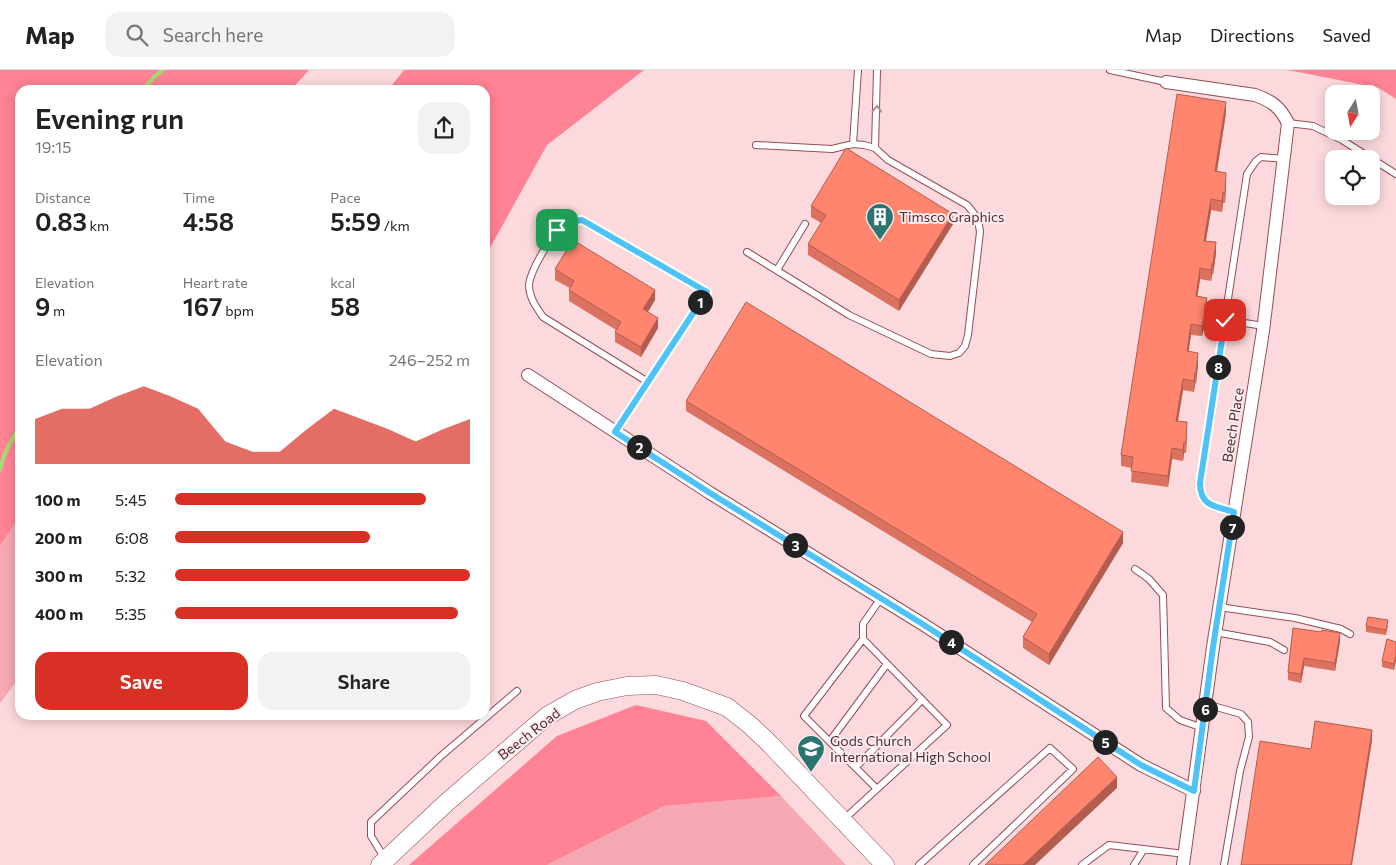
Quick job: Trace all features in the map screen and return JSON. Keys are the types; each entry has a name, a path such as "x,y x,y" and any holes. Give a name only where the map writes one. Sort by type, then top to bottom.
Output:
{"street":[{"path":"1166,82 1255,95 1268,100 1282,111 1288,123"},
{"name":"Beech Place","path":"1184,859 1219,607 1264,326 1288,123"},
{"path":"528,375 710,493 881,598 1141,765 1194,791"},
{"name":"Beech Road","path":"383,862 446,803 547,716 575,700 597,692 627,686 656,685 683,690 727,707 750,725 885,865"}],"lane":[{"path":"853,144 858,70"},
{"path":"875,148 877,70"},
{"path":"1110,70 1166,82"},
{"path":"1288,123 1313,126 1342,140 1396,174"},
{"path":"747,252 849,315 931,354 950,356 959,353 965,346 979,249 979,221 974,212 967,206 888,160 875,148 853,144 832,149 756,145"},
{"path":"1234,512 1206,502 1200,494 1200,483 1248,174 1256,161 1261,157 1285,158"},
{"path":"615,432 648,382 707,292 582,220 568,222 557,230 531,275 529,287 533,302 542,316 648,382"},
{"path":"777,270 805,224"},
{"path":"1225,320 1264,326"},
{"path":"1135,569 1149,579 1163,595 1166,708 1180,720 1203,728"},
{"path":"877,789 804,716 863,639 863,624 881,598"},
{"path":"1219,607 1295,618 1341,629 1350,634"},
{"path":"1216,632 1270,642 1284,650"},
{"path":"842,821 947,725 863,639"},
{"path":"830,741 887,664"},
{"path":"490,714 517,691"},
{"path":"856,767 922,700"},
{"path":"1206,704 1241,714 1248,722 1249,737 1240,771 1224,865"},
{"path":"383,862 371,836 371,822 441,756 483,720"},
{"path":"919,865 1050,748 1073,769 973,865"},
{"path":"1082,865 1109,845 1144,849 1184,859"},
{"path":"1134,865 1144,849"}],"shaded area":[{"path":"0,70 309,70 296,85 15,85 15,523 0,545"},
{"path":"404,70 644,70 547,145 490,248 490,85 392,85"},
{"path":"1288,70 1396,70 1396,99 1380,89 1380,85 1364,85"},
{"path":"0,469 15,472 15,684 0,703"},
{"path":"636,705 706,721 781,796 664,806 547,865 409,865 557,736"},
{"path":"781,796 846,865 547,865 664,806"}],"building":[{"path":"1177,94 1226,102 1215,171 1226,173 1225,193 1223,192 1222,201 1211,199 1204,241 1216,242 1213,264 1211,270 1200,268 1196,296 1207,298 1205,306 1207,306 1202,326 1191,324 1187,351 1198,353 1196,373 1194,381 1183,379 1176,421 1187,422 1186,442 1184,442 1183,450 1172,448 1168,476 1131,471 1133,457 1121,455"},
{"name":"Timsco Graphics","path":"846,148 953,214 899,300 808,244 826,215 811,206"},
{"path":"573,240 655,290 643,309 658,318 641,347 615,332 621,322 569,290 574,281 555,269"},
{"path":"746,302 1123,532 1049,654 1023,637 1037,614 686,401"},
{"path":"1368,617 1388,620 1386,630 1366,626"},
{"path":"1293,628 1340,633 1335,663 1304,658 1301,674 1288,672"},
{"path":"1387,639 1396,642 1394,664 1382,661"},
{"path":"1315,721 1372,730 1351,865 1241,865 1260,741 1311,749"},
{"path":"1098,757 1117,777 1023,865 985,865"}],"waterway":[{"path":"147,85 163,70"},
{"path":"0,470 7,448 15,435"}],"place":[{"name":"Timsco Graphics","path":"880,241"},
{"name":"Gods Church International High School","path":"811,773"}],"route":[{"path":"557,230 568,222 582,220 707,292 615,432 921,623 1141,765 1194,791 1213,647 1234,512 1206,502 1200,494 1200,483 1225,320"}]}
